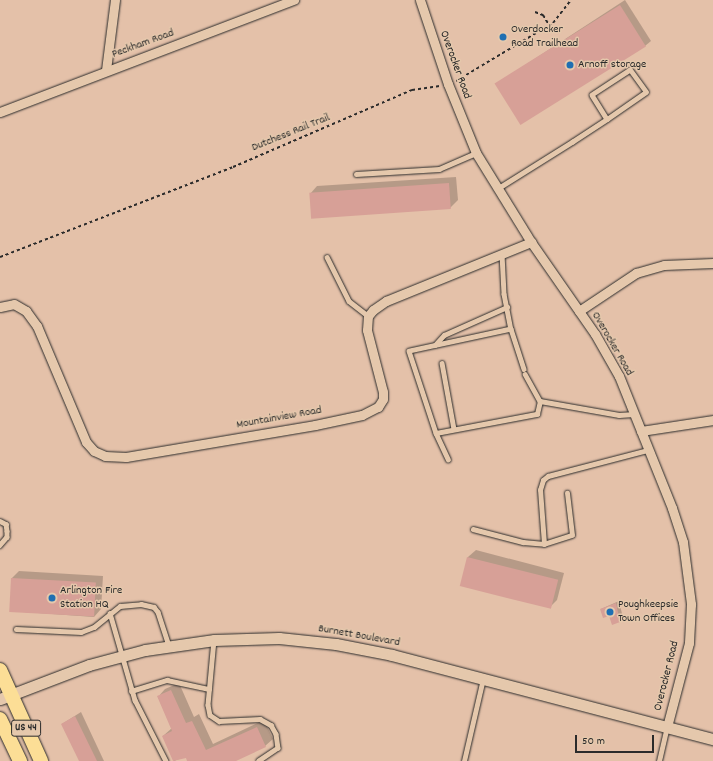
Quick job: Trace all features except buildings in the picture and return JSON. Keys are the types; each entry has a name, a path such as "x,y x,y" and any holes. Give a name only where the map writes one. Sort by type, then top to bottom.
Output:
{"highway":[{"name":"US 44","path":"0,670 5,697 41,761"},
{"name":"US 44","path":"0,719 16,759"}],"street":[{"path":"106,70 115,0"},
{"name":"Peckham Road","path":"0,112 106,70 294,0"},
{"name":"Overocker Road","path":"420,0 448,84 476,153 497,189 531,242 579,311 619,376 683,542 690,585 689,643 667,727"},
{"path":"368,316 386,301 531,242"},
{"path":"579,311 636,273 664,265 713,263"},
{"name":"Mountainview Road","path":"0,308 14,304 26,311 36,326 86,442 94,451 113,458 315,425 362,415 378,407 384,399 367,330 368,316"},
{"path":"641,431 713,420"},
{"name":"Burnett Boulevard","path":"5,697 123,655 170,646 214,640 279,638 336,644 392,655 713,739"}],"lane":[{"path":"497,189 607,119 646,92 630,70 592,95 607,119"},
{"path":"356,174 439,169 476,153"},
{"path":"502,254 506,307 511,329 524,368"},
{"path":"327,257 349,300 368,316"},
{"path":"435,346 444,335 506,307"},
{"path":"448,459 436,433 409,351 511,329"},
{"path":"442,363 454,429"},
{"path":"436,433 537,414 540,401 525,374"},
{"path":"540,401 619,415 634,414"},
{"path":"544,544 540,490 543,480 548,476 648,450"},
{"path":"472,529 523,542 544,544 572,535 567,493"},
{"path":"0,521 6,524 7,537 0,544"},
{"path":"16,629 81,632 94,627 110,613 132,604 154,606 170,646"},
{"path":"110,613 123,655 131,691 166,761"},
{"path":"214,640 208,705 212,718 219,721 260,719 274,729 278,743 277,750 259,761"},
{"path":"464,761 483,679"},
{"path":"131,691 167,680 209,689"},
{"path":"660,761 667,727"}],"path":[{"name":"Dutchess Rail Trail","path":"0,257 233,167 412,90 448,84 549,25 564,11 571,0"},
{"path":"534,12 543,15 549,25"}],"place":[{"name":"Overdocker Road Trailhead","path":"503,37"},
{"name":"Arnoff storage","path":"570,65"},
{"name":"Arlington Fire Station HQ","path":"52,598"},
{"name":"Poughkeepsie Town Offices","path":"610,612"}]}
